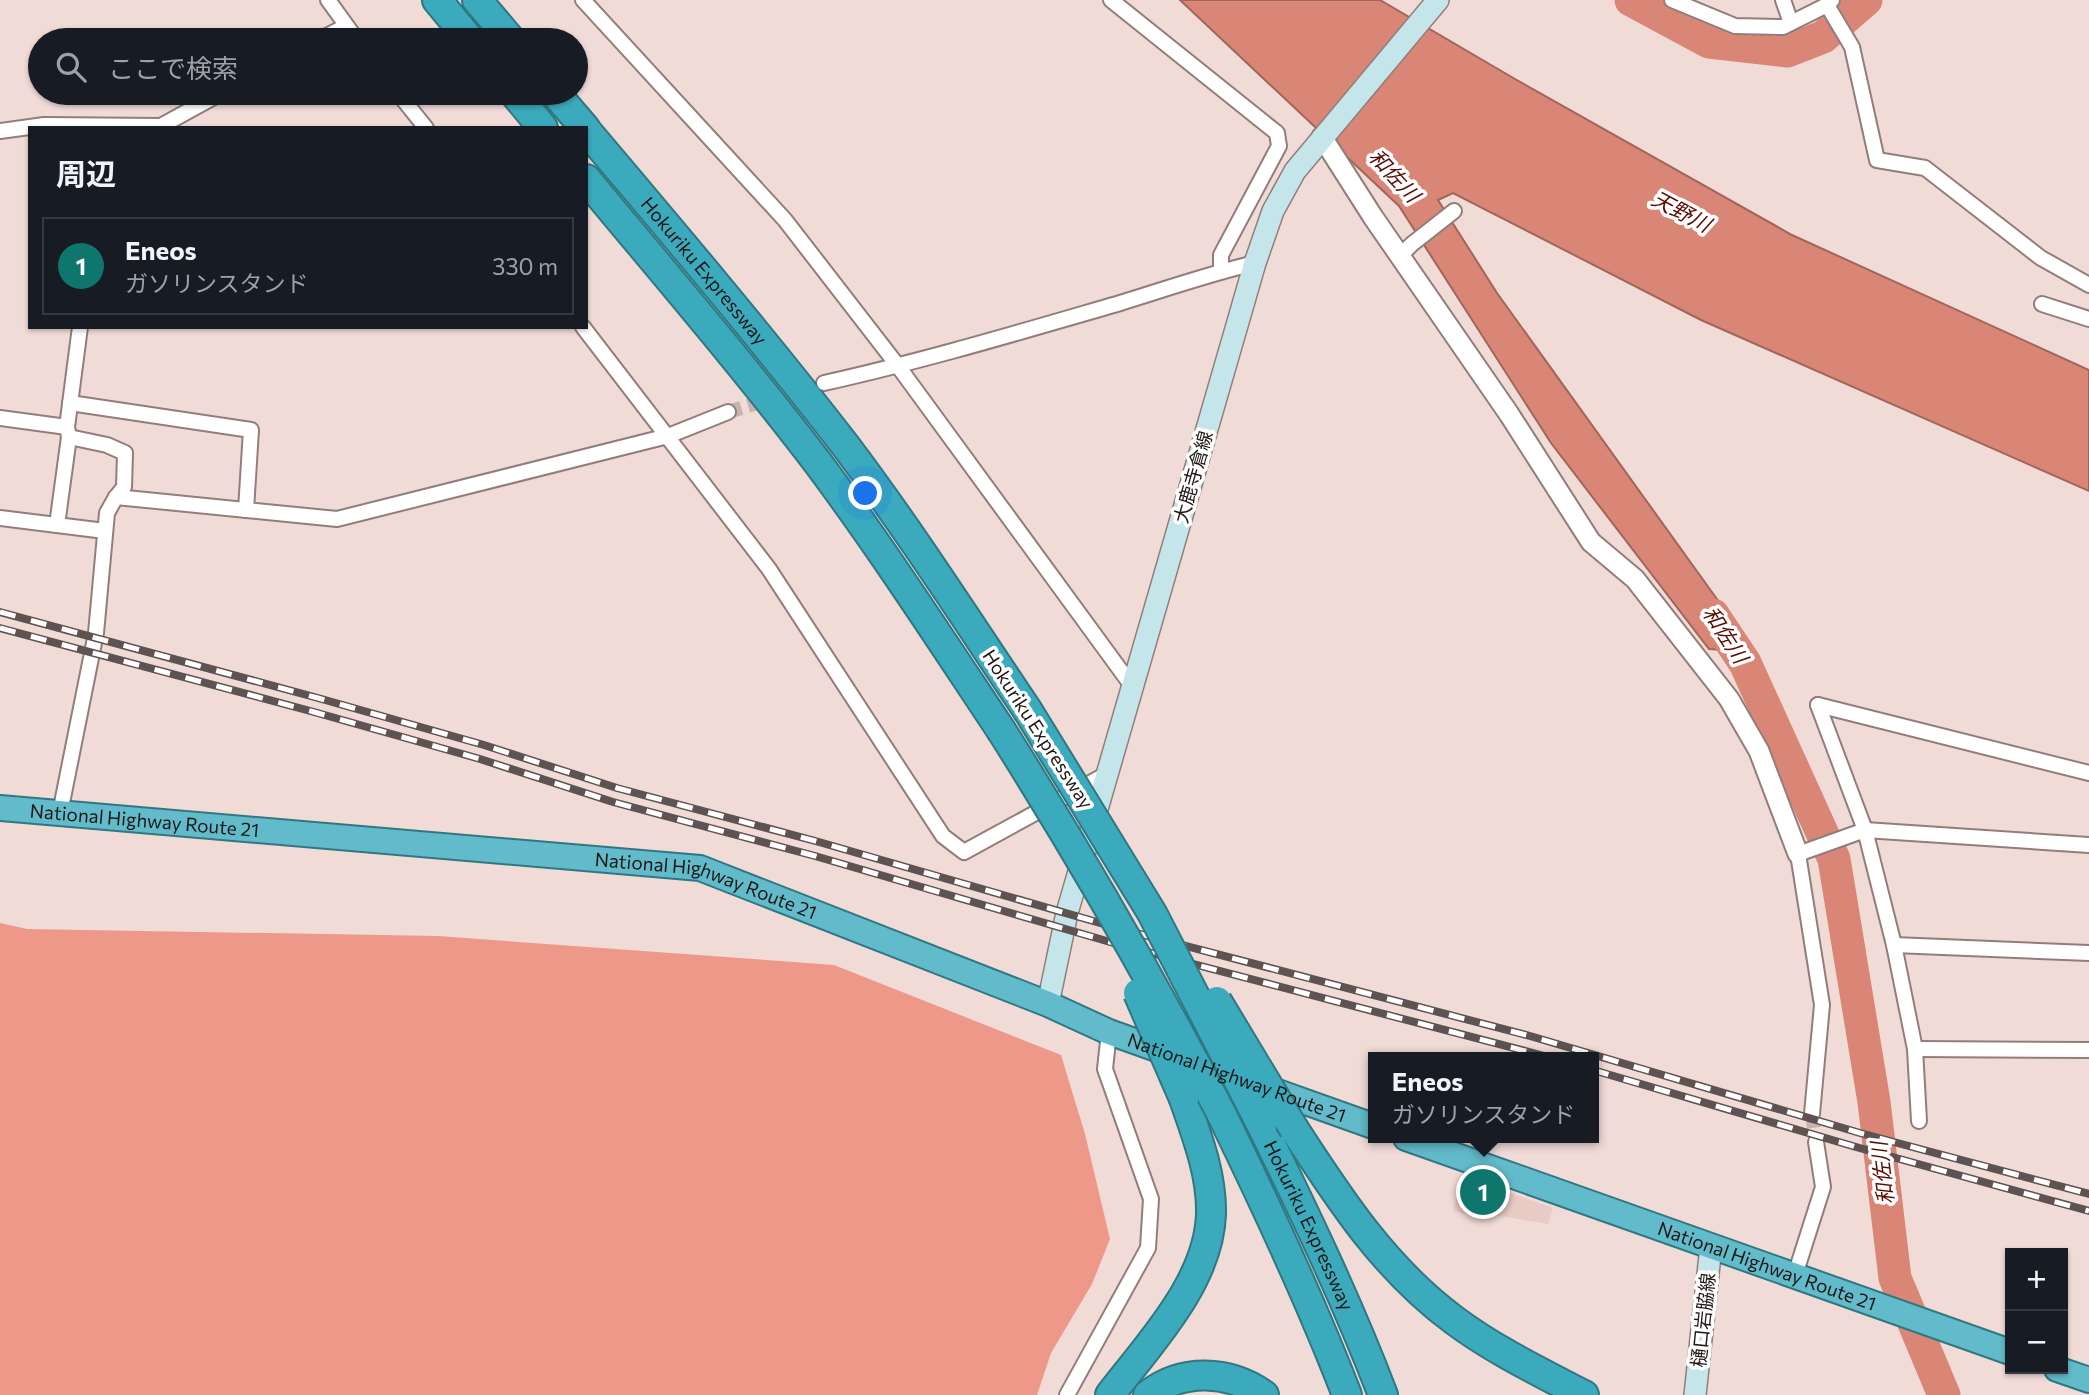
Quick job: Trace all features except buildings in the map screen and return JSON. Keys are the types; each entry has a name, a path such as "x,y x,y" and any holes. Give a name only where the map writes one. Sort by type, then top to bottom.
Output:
{"highway":[{"path":"437,0 460,28"},
{"path":"477,0 501,28"},
{"path":"524,105 541,126"},
{"name":"Hokuriku Expressway","path":"565,105 582,126"},
{"name":"Hokuriku Expressway","path":"588,133 746,321 846,447 1028,711 1086,803 1152,913 1262,1126 1329,1269 1382,1395"},
{"name":"Hokuriku Expressway","path":"588,181 767,397 869,534 997,732 1058,820 1127,938 1221,1113 1300,1281 1347,1395"},
{"path":"997,732 1109,934 1157,1033 1184,1099 1208,1181 1210,1214 1206,1242 1183,1297 1110,1395"},
{"path":"1086,803 1171,926 1294,1129 1340,1200 1373,1244 1413,1286 1454,1320 1484,1340 1584,1395"},
{"name":"National Highway Route 21","path":"0,808 700,868 1048,1004 1108,1032 1368,1124"},
{"name":"National Highway Route 21","path":"1420,1143 2005,1350"},
{"path":"2068,1373 2089,1380"},
{"path":"1148,1395 1175,1379 1202,1375 1228,1378 1253,1387 1264,1395"}],"main road":[{"name":"大鹿寺倉線","path":"1048,1004 1067,913 1105,775 1255,263 1273,211 1295,171 1438,0"},
{"name":"樋口岩脇線","path":"1695,1395 1711,1246"}],"street":[{"path":"328,0 346,26 342,28"},
{"path":"583,0 785,220 898,366 1132,686"},
{"path":"1111,0 1277,133 1279,146 1221,255 1221,271"},
{"path":"1672,0 1735,26 1783,27 1829,5 1852,47 1877,160 1925,169 2041,258 2089,285"},
{"path":"1783,0 1791,23"},
{"path":"161,126 199,105"},
{"path":"408,105 424,126"},
{"path":"37,126 84,126"},
{"path":"0,131 28,127"},
{"path":"1326,132 1406,250 1591,542 1635,579 1729,699 1759,751 1806,851 1822,1005 1812,1114"},
{"path":"1406,250 1454,211"},
{"path":"824,383 898,366 1255,263"},
{"path":"2042,304 2089,319"},
{"path":"57,525 80,329"},
{"path":"585,329 769,569 943,836 964,852 1105,775"},
{"path":"70,403 251,430 246,510"},
{"path":"116,496 337,519 668,436 728,412"},
{"path":"0,418 68,432 125,453 124,487 107,513 96,633 60,813"},
{"path":"0,518 105,531"},
{"path":"1919,1121 1915,1049 1894,945 1865,831 1818,705 2089,773"},
{"path":"1806,851 1865,831 2089,845"},
{"path":"1894,945 2089,953"},
{"path":"1067,1395 1148,1248 1151,1199 1105,1069 1108,1032"},
{"path":"1915,1049 2089,1050"},
{"path":"1795,1275 1823,1187 1816,1142"}],"shaded area":[{"path":"0,923 27,929 438,936 834,965 1061,1055 1085,1134 1110,1239 1092,1284 1051,1353 1037,1395 0,1395"},
{"path":"1463,1176 1553,1208 1548,1224 1453,1211"}],"water":[{"name":"天野川","path":"1180,0 1380,0 1792,235 2089,370 2089,491 1701,320 1453,193 1438,200 1497,293 1755,652 1709,649 1551,443 1399,206"}],"waterway":[{"path":"1631,0 1709,42 1787,51 1823,37 1866,0"},
{"name":"和佐川","path":"1713,615 1745,663 1834,859 1874,1102 1895,1278 1944,1395"}],"tunnel":[{"path":"728,412 804,389"},
{"path":"1812,1114 1816,1142"}],"railway":[{"path":"0,612 318,698 484,745 617,788 819,842 1121,929 1584,1052"},
{"path":"0,628 314,712 480,759 613,802 815,856 1117,944 1529,1052"},
{"path":"1599,1056 1860,1133 2089,1194"},
{"path":"1599,1072 1856,1147 2089,1211"}],"place":[{"name":"Eneos","path":"1483,1192"}]}
